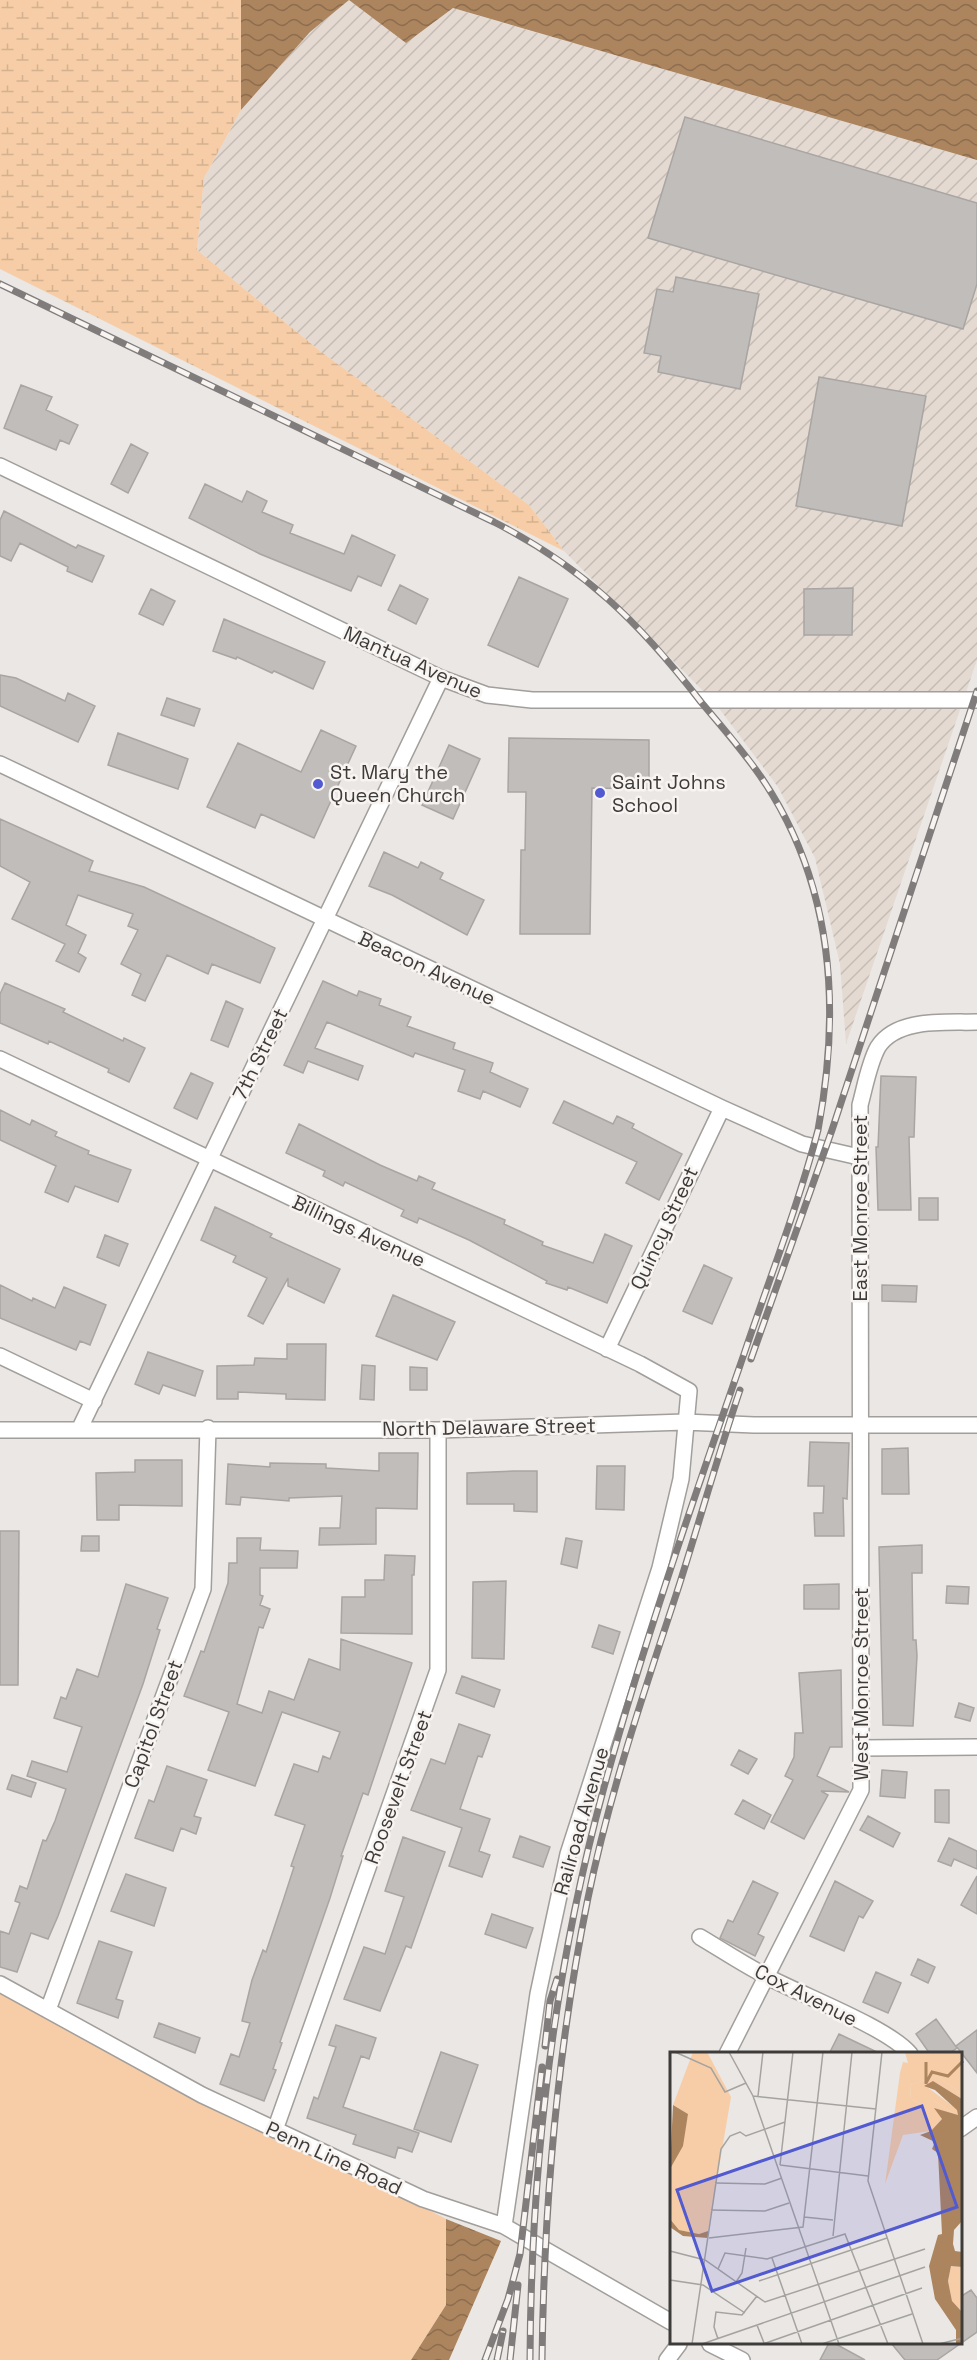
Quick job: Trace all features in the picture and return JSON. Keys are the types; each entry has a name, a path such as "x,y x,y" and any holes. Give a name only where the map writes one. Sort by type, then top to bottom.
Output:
{"street":[{"name":"Mantua Avenue","path":"0,466 441,678 487,695 532,700 974,700"},
{"name":"7th Street","path":"80,1430 441,678"},
{"name":"Beacon Avenue","path":"0,764 722,1108 802,1144 859,1157"},
{"name":"East Monroe Street","path":"861,1425 860,1105 878,1047 911,1024 977,1022"},
{"name":"Billings Avenue","path":"0,1059 673,1380 689,1391 685,1422"},
{"name":"Quincy Street","path":"607,1349 722,1108"},
{"path":"0,1356 94,1401"},
{"name":"North Delaware Street","path":"0,1430 208,1428 438,1430 685,1422 977,1425"},
{"name":"Railroad Avenue","path":"504,2226 535,2014 566,1865 660,1568 681,1479 685,1422"},
{"name":"West Monroe Street","path":"729,2052 861,1790 861,1425"},
{"name":"Capitol Street","path":"48,2010 203,1589 208,1428"},
{"name":"Roosevelt Street","path":"275,2130 438,1670 438,1430"},
{"path":"862,1748 977,1747"},
{"name":"Cox Avenue","path":"700,1937 766,1976 878,2031 904,2046 908,2052"},
{"name":"Penn Line Road","path":"0,1984 202,2095 423,2199 504,2226 670,2321"},
{"path":"962,2126 977,2117"},
{"path":"667,2360 678,2345"},
{"path":"714,2345 742,2360"}],"shaded area":[{"path":"349,0 406,42 452,8 977,160 977,660 846,1044 840,964 815,858 778,787 715,703 564,551 529,505 320,351 197,250 204,178 241,110 310,32"}],"green space":[{"path":"0,0 241,0 241,110 204,178 197,250 320,351 529,505 564,551 0,269"},
{"path":"0,1986 446,2219 446,2305 411,2360 0,2360"}],"water":[{"path":"241,0 349,0 310,32 241,110"},
{"path":"349,0 977,0 977,160 453,8 406,43"},
{"path":"446,2219 501,2241 449,2360 411,2360 446,2305"}],"building":[{"path":"685,117 977,203 977,284 963,329 648,238"},
{"path":"676,277 759,294 740,389 658,372 661,356 644,353 657,289 673,292"},
{"path":"819,377 926,396 902,526 796,506"},
{"path":"21,385 52,397 46,410 78,425 69,444 60,440 56,450 4,428"},
{"path":"131,444 148,453 128,493 111,484"},
{"path":"205,484 242,502 247,491 267,501 262,512 293,525 290,533 344,554 352,535 395,555 381,586 358,576 351,591 260,554 189,518"},
{"path":"4,511 76,548 78,545 104,556 92,582 67,571 68,567 20,543 11,561 0,556 0,520"},
{"path":"519,577 568,599 538,667 488,645"},
{"path":"400,585 428,599 416,624 388,610"},
{"path":"853,588 852,635 804,635 804,589"},
{"path":"151,589 175,601 163,625 139,614"},
{"path":"224,619 325,662 313,689 274,671 272,673 237,657 236,659 213,651"},
{"path":"0,675 16,678 65,701 68,693 95,706 78,742 0,706"},
{"path":"167,698 200,709 194,726 161,715"},
{"path":"321,730 356,746 314,838 261,814 255,828 207,807 238,743 301,772"},
{"path":"118,733 188,759 178,789 108,765"},
{"path":"509,738 649,740 649,789 592,788 590,934 520,934 521,850 525,850 526,792 508,792"},
{"path":"449,745 480,759 453,819 422,805"},
{"path":"0,819 93,861 89,871 144,887 275,948 260,983 212,964 208,974 167,955 145,1001 132,995 141,974 121,964 138,930 128,926 133,914 78,895 66,925 86,935 78,953 86,958 79,972 56,961 65,944 12,919 30,882 0,866"},
{"path":"384,852 418,868 421,862 443,873 440,879 484,900 467,935 392,895 369,886"},
{"path":"323,981 357,996 359,991 381,999 379,1005 411,1017 407,1026 455,1043 453,1049 493,1063 490,1072 528,1089 520,1107 483,1091 480,1099 458,1091 465,1070 415,1053 413,1057 327,1022 315,1048 363,1066 358,1080 308,1061 303,1073 284,1065"},
{"path":"5,983 65,1009 63,1012 123,1041 124,1038 145,1048 129,1082 108,1072 109,1069 49,1041 48,1044 0,1023 0,994"},
{"path":"226,1001 243,1009 228,1047 211,1040"},
{"path":"191,1073 213,1083 197,1119 174,1108"},
{"path":"881,1076 916,1077 914,1137 909,1137 911,1210 878,1210 876,1147 878,1147"},
{"path":"564,1101 613,1124 617,1116 634,1124 632,1128 682,1154 659,1200 626,1183 637,1162 553,1123"},
{"path":"0,1110 30,1125 32,1120 57,1132 55,1136 89,1151 88,1154 131,1170 118,1202 75,1186 68,1202 45,1192 56,1166 0,1140"},
{"path":"299,1124 380,1165 417,1181 419,1176 435,1183 432,1189 505,1220 504,1224 543,1242 542,1245 593,1263 605,1234 632,1246 607,1303 568,1287 567,1290 546,1283 547,1281 469,1240 419,1218 417,1223 401,1216 404,1210 345,1182 343,1186 323,1176 325,1171 286,1153"},
{"path":"919,1198 938,1198 938,1220 919,1220"},
{"path":"215,1207 272,1234 270,1237 340,1269 324,1303 288,1286 288,1278 263,1324 248,1316 267,1278 233,1262 236,1256 201,1240"},
{"path":"105,1235 128,1244 119,1266 97,1257"},
{"path":"704,1265 732,1278 712,1324 683,1311"},
{"path":"0,1285 32,1301 33,1298 55,1308 64,1287 106,1305 90,1345 80,1341 76,1350 0,1318"},
{"path":"882,1285 917,1286 916,1302 882,1301"},
{"path":"393,1295 455,1322 437,1360 376,1336"},
{"path":"287,1344 326,1344 325,1400 286,1399 286,1394 238,1392 238,1399 217,1399 217,1366 254,1365 255,1358 287,1359"},
{"path":"148,1352 203,1371 195,1396 163,1385 159,1394 135,1384"},
{"path":"362,1365 375,1366 374,1400 360,1399"},
{"path":"410,1367 427,1368 427,1390 410,1390"},
{"path":"810,1442 849,1443 847,1499 843,1498 844,1536 815,1536 814,1513 823,1513 824,1486 808,1486"},
{"path":"908,1448 909,1494 882,1494 882,1449"},
{"path":"379,1453 418,1453 417,1509 376,1508 376,1544 319,1545 320,1528 340,1528 342,1496 289,1498 289,1501 241,1497 240,1505 226,1504 228,1464 270,1467 270,1463 326,1464 326,1468 379,1471"},
{"path":"135,1460 182,1460 182,1506 119,1505 119,1520 97,1520 96,1473 135,1472"},
{"path":"597,1466 625,1466 624,1510 596,1509"},
{"path":"537,1471 537,1512 514,1511 514,1504 467,1504 467,1473"},
{"path":"0,1531 19,1531 18,1685 0,1685"},
{"path":"82,1536 99,1536 99,1551 81,1551"},
{"path":"237,1538 261,1538 260,1550 298,1551 297,1568 260,1568 260,1595 263,1596 260,1605 270,1609 263,1628 259,1627 237,1704 262,1713 269,1691 294,1700 309,1659 340,1670 341,1639 412,1663 368,1795 363,1793 341,1856 343,1856 330,1898 280,2042 282,2043 273,2069 276,2070 264,2101 220,2084 231,2054 239,2057 250,2023 242,2021 252,1980 263,1950 266,1952 294,1867 291,1866 305,1825 275,1815 294,1764 318,1772 323,1756 330,1759 340,1732 282,1712 255,1786 208,1770 229,1712 184,1696 201,1651 204,1652 228,1583 229,1563 237,1563"},
{"path":"566,1538 582,1541 577,1568 561,1564"},
{"path":"922,1545 922,1573 912,1573 913,1640 916,1640 917,1656 913,1726 883,1725 879,1547"},
{"path":"385,1555 415,1556 414,1575 412,1575 412,1634 341,1633 342,1597 365,1597 365,1580 384,1580"},
{"path":"506,1581 504,1659 472,1658 473,1582"},
{"path":"126,1584 168,1598 157,1629 160,1630 143,1684 48,1939 31,1933 17,1972 0,1967 0,1931 9,1934 20,1903 15,1901 20,1886 27,1889 43,1840 46,1841 66,1789 27,1776 32,1761 67,1772 82,1727 54,1718 61,1697 66,1699 77,1669 98,1677"},
{"path":"839,1584 839,1609 804,1609 804,1585"},
{"path":"947,1586 969,1587 968,1604 946,1603"},
{"path":"599,1625 620,1632 613,1654 592,1647"},
{"path":"841,1670 842,1747 830,1747 817,1776 849,1792 821,1791 828,1795 804,1839 771,1822 793,1780 785,1776 794,1757 795,1733 803,1733 799,1673"},
{"path":"462,1676 500,1690 494,1707 456,1693"},
{"path":"959,1703 974,1708 970,1721 955,1717"},
{"path":"459,1724 490,1735 482,1757 478,1756 460,1809 490,1819 479,1851 490,1855 482,1877 449,1866 462,1828 411,1810 431,1759 445,1764"},
{"path":"739,1750 757,1759 748,1774 731,1765"},
{"path":"167,1766 207,1780 194,1816 201,1818 196,1834 181,1828 173,1851 135,1838 149,1800 154,1802"},
{"path":"882,1770 907,1772 905,1798 880,1796"},
{"path":"12,1775 36,1783 31,1797 7,1789"},
{"path":"935,1790 949,1790 949,1823 935,1822"},
{"path":"743,1800 771,1815 764,1829 735,1814"},
{"path":"868,1816 900,1833 893,1847 860,1830"},
{"path":"520,1836 550,1847 543,1867 513,1857"},
{"path":"403,1837 445,1852 411,1948 406,1946 380,2011 344,1999 364,1947 385,1954 404,1897 385,1891"},
{"path":"949,1838 977,1851 977,1869 954,1859 951,1866 938,1861"},
{"path":"126,1874 166,1888 154,1926 111,1911"},
{"path":"977,1876 977,1914 961,1905"},
{"path":"753,1881 778,1893 758,1934 764,1937 755,1956 720,1938 728,1920 733,1922"},
{"path":"835,1881 873,1901 863,1918 859,1916 844,1951 810,1936"},
{"path":"492,1914 533,1928 526,1948 485,1934"},
{"path":"99,1941 132,1952 116,1999 123,2001 118,2018 77,2003"},
{"path":"918,1959 935,1967 928,1983 911,1975"},
{"path":"876,1972 901,1983 888,2013 863,2002"},
{"path":"936,2019 957,2048 951,2052 929,2052 916,2034"},
{"path":"159,2023 200,2038 195,2053 154,2037"},
{"path":"336,2025 376,2038 369,2059 361,2056 343,2107 419,2133 412,2152 398,2147 395,2158 353,2144 356,2135 307,2118 314,2097 318,2099 336,2047 329,2045"},
{"path":"977,2030 977,2073 962,2052 956,2046"},
{"path":"839,2034 877,2052 830,2052"},
{"path":"441,2052 478,2065 451,2142 414,2129"},
{"path":"971,2290 977,2298 977,2332 962,2342 962,2296"},
{"path":"828,2345 838,2345 865,2360 820,2360"},
{"path":"893,2345 958,2345 937,2360 905,2360"}],"railway":[{"path":"0,284 494,522 556,558 583,578 608,599 655,647 756,770 787,820 805,862 818,905 826,949 829,994 829,1039 818,1130 792,1215 652,1626 618,1736 586,1860 558,2002 548,2073 535,2217 530,2360"},
{"path":"751,1359 832,1130 977,691"},
{"path":"542,2360 543,2302 554,2128 568,2013 588,1898 606,1821 628,1745 740,1390"},
{"path":"545,2046 550,2001 557,1979"},
{"path":"485,2360 508,2299 520,2254 542,2067"},
{"path":"510,2360 518,2285"},
{"path":"497,2360 503,2331"}],"place":[{"name":"St. Mary the Queen Church","path":"318,784"},
{"name":"Saint Johns School","path":"600,793"}]}
